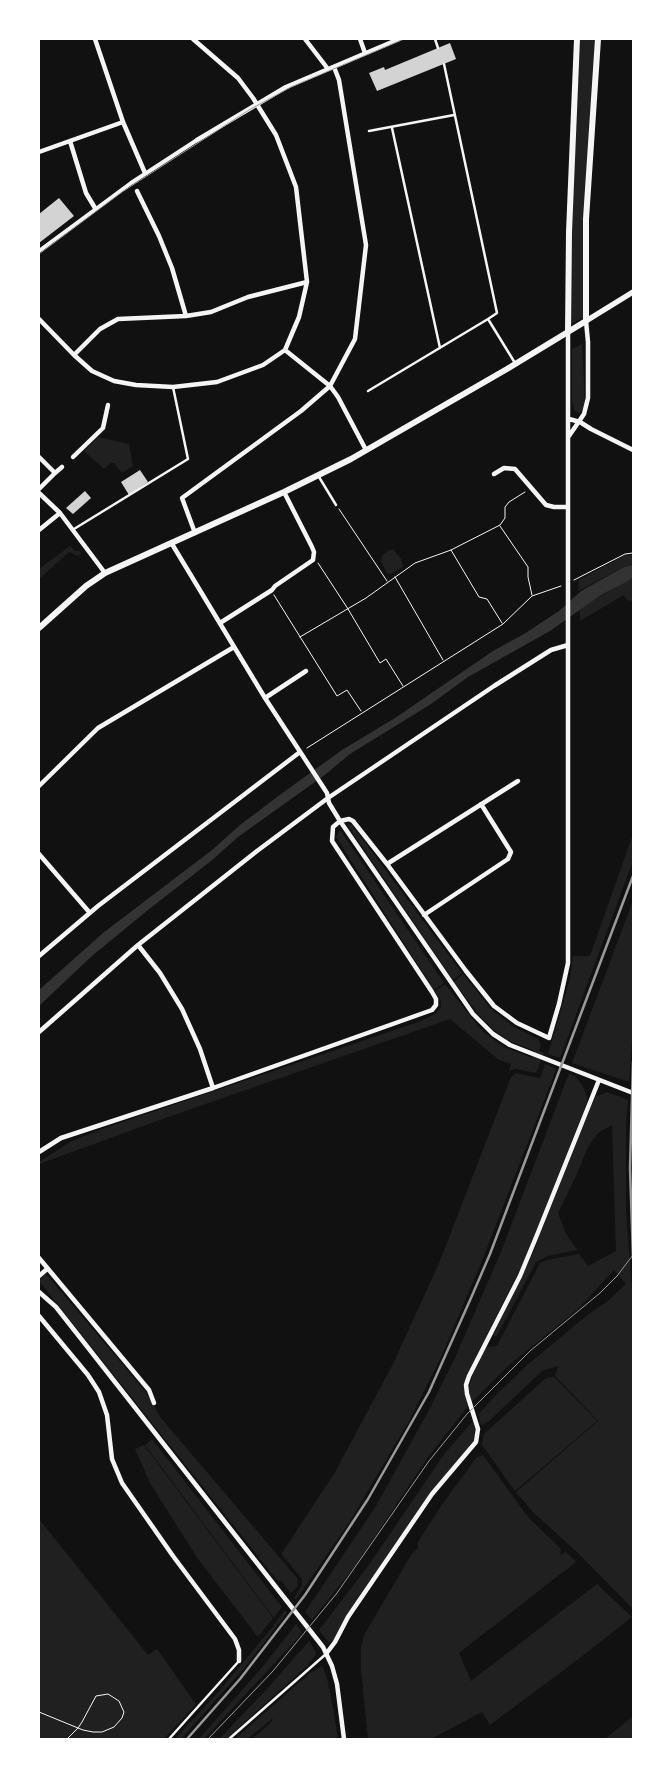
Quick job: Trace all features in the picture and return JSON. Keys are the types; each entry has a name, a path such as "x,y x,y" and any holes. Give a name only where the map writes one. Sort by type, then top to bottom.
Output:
{"main road":[{"path":"568,332 569,232 577,39"},
{"path":"39,628 86,586 105,573 319,476 515,364 586,321 586,220 598,39"}],"street":[{"path":"95,39 123,122 145,173"},
{"path":"39,319 92,371 114,382 136,385 173,387 217,382 263,365 285,350 299,317 307,282 296,187 276,135 256,103 238,78 193,39"},
{"path":"305,39 328,69"},
{"path":"360,39 365,53"},
{"path":"39,251 145,173 256,103 286,87 399,39"},
{"path":"195,533 182,498 301,412 330,386 355,339 366,245 339,80 334,67"},
{"path":"39,152 123,122"},
{"path":"70,142 86,193 95,208"},
{"path":"131,183 137,191 159,236 172,268 186,316"},
{"path":"74,355 100,329 118,319 186,316 211,312 248,297 307,282"},
{"path":"569,436 580,422 587,406 589,390 586,321 633,292"},
{"path":"39,1152 61,1138 213,1088 432,1010 436,1005 436,999 432,992 332,841 334,827 340,821 349,819 353,821 479,989 494,1006 517,1024 549,1038 568,963 568,332"},
{"path":"285,350 330,386 338,397 366,450"},
{"path":"73,457 103,428 108,405"},
{"path":"568,419 580,422 591,430 633,450"},
{"path":"39,456 55,473"},
{"path":"39,489 62,467"},
{"path":"494,474 504,468 515,469 546,505 554,508 568,507"},
{"path":"220,623 272,590 313,560 314,552 312,547 284,492"},
{"path":"39,493 60,513 105,573"},
{"path":"39,530 60,513"},
{"path":"172,544 265,698 321,783 340,821 473,1014 493,1034 510,1045 633,1093"},
{"path":"39,1032 138,945 256,851 328,798 494,686 551,650 568,645"},
{"path":"39,786 98,728 234,646"},
{"path":"265,698 306,670"},
{"path":"39,956 90,913 300,752"},
{"path":"387,864 518,781"},
{"path":"424,915 508,860 511,852 481,804"},
{"path":"39,854 90,913"},
{"path":"138,945 160,973 182,1010 200,1050 213,1088"},
{"path":"326,1654 339,1636 348,1617 432,1494 476,1442 478,1429 466,1385 469,1376 520,1276 599,1080"},
{"path":"39,1258 149,1390 154,1403"},
{"path":"39,1276 47,1269"},
{"path":"39,1292 56,1307 316,1638 326,1654 337,1684 344,1739"},
{"path":"39,1316 88,1375 99,1392 107,1416 112,1459 122,1483 172,1556 235,1639 240,1650 239,1661"}],"lane":[{"path":"435,39 438,48"},
{"path":"368,392 497,313 444,64"},
{"path":"369,131 454,115"},
{"path":"392,128 440,348"},
{"path":"488,318 515,364"},
{"path":"73,530 188,459 173,387"},
{"path":"319,476 336,504"},
{"path":"229,1739 326,1654"},
{"path":"169,1739 239,1661"}],"path":[{"path":"300,637 348,608 414,563 450,550 500,525 505,518 505,507 509,502 531,488"},
{"path":"336,504 388,582"},
{"path":"500,525 528,568 532,596"},
{"path":"450,550 479,597 487,599 503,624"},
{"path":"300,752 503,624 532,596 569,583 625,554 633,553"},
{"path":"313,560 320,564 380,663 386,660 403,686"},
{"path":"394,576 444,660"},
{"path":"272,590 337,696 347,690 361,712"},
{"path":"39,1712 78,1728 102,1732 117,1724 123,1714 122,1704 110,1695 104,1693 98,1695 94,1698 78,1728 67,1739"}],"shaded area":[{"path":"580,39 596,39 584,317 570,325 571,245"},
{"path":"582,344 585,403 579,413 574,410 572,401 572,349"},
{"path":"98,437 129,444 133,466 122,473 114,463 111,463 104,469 84,451"},
{"path":"70,546 75,551 81,553 78,556 69,552 39,579 39,569"},
{"path":"393,549 401,559 403,567 391,574 387,573 381,561 382,556 386,552"},
{"path":"625,555 633,555 633,565 624,567 578,591 579,580"},
{"path":"633,565 633,577 628,581 601,595 550,631 468,677 431,704 350,754 326,774 238,837 211,861 93,955 39,1006 39,990 103,933 212,850 240,825 281,794 342,750 395,718 493,651 524,634 559,611 581,591 624,567"},
{"path":"633,577 633,601 627,600 624,595 580,621 580,608"},
{"path":"349,824 352,825 462,973 453,980 348,826"},
{"path":"340,830 444,983 434,990 336,837"},
{"path":"633,834 633,861 560,1058 548,1054 570,979 573,956 590,956"},
{"path":"633,901 633,1022 629,1082 572,1063"},
{"path":"463,974 491,1009 514,1027 538,1039 541,1045 539,1051 544,1053 536,1073 516,1069 509,1071 511,1064 499,1060 450,1019 39,1164 39,1162 70,1142 102,1129 421,1021 435,1014 441,1008 441,1001 435,991 445,984 482,1031 504,1047 532,1058 535,1051 508,1040 495,1031 478,1014 454,982"},
{"path":"545,1064 556,1069 482,1261 442,1355 409,1421 350,1521 296,1600 294,1598 302,1585 302,1579 282,1553 335,1472 392,1366 440,1261 511,1077 516,1073 540,1078"},
{"path":"569,1073 575,1076 582,1084 587,1102 527,1255 466,1377 464,1392 468,1406 426,1460 355,1566 312,1620 305,1612 376,1506 429,1410 454,1360 501,1252"},
{"path":"607,1092 628,1100 626,1126 626,1211 633,1304 633,1609 580,1555 532,1511 516,1492 598,1421 555,1376 558,1366 542,1371 489,1421 482,1425 479,1414 527,1365 590,1313 608,1301 626,1284 614,1270 578,1309 508,1366 471,1403 468,1392 473,1374 484,1350 487,1347 498,1344 540,1263 579,1254 588,1266 616,1251 612,1125 598,1133 588,1147 558,1213 566,1234 577,1250 548,1256 536,1262 499,1332 496,1336 493,1336 535,1248 567,1163 596,1095"},
{"path":"46,1274 145,1391 161,1418 297,1578 298,1586 291,1593 281,1581 277,1580 258,1557 268,1548 258,1556 39,1281"},
{"path":"554,1377 597,1421 515,1491 482,1445 484,1434 546,1378"},
{"path":"473,1421 475,1430 474,1440 414,1516 345,1619 334,1640 329,1643 319,1630 368,1566 445,1453"},
{"path":"152,1439 282,1607 274,1618 145,1445"},
{"path":"144,1445 273,1618 258,1637 198,1559 150,1483 135,1449"},
{"path":"483,1455 528,1517 561,1549 560,1555 566,1552 576,1562 459,1653 471,1681 597,1584 632,1617 490,1725 482,1712 431,1739 368,1739 361,1670 361,1648 364,1635 411,1555 418,1548 418,1542 439,1509 476,1458"},
{"path":"39,1519 148,1655 157,1649 196,1704 164,1739 39,1739"},
{"path":"285,1610 287,1613 246,1666 181,1739 175,1739 220,1690"},
{"path":"296,1624 302,1632 298,1638 204,1739 199,1739 264,1665"},
{"path":"309,1641 316,1652 307,1666 226,1739 219,1739 266,1690"},
{"path":"322,1666 327,1678 338,1739 252,1739 271,1723 273,1718 247,1739 235,1739 310,1673"},
{"path":"633,1716 633,1739 605,1739 621,1726"}],"building":[{"path":"450,43 456,59 377,91 369,73 384,67 385,70"},
{"path":"59,198 74,216 39,243 39,214"},
{"path":"140,470 148,482 129,495 121,482"},
{"path":"85,491 91,498 73,514 66,508"}],"tram line":[{"path":"39,254 122,192 249,110 291,87 404,39"},
{"path":"208,1739 273,1671 337,1593 429,1461 467,1414 530,1351 600,1293 617,1276 633,1255"}],"railway":[{"path":"187,1739 240,1679 305,1595 368,1499 429,1392 490,1254 633,876"},
{"path":"633,1062 630,1168 633,1258"}]}
